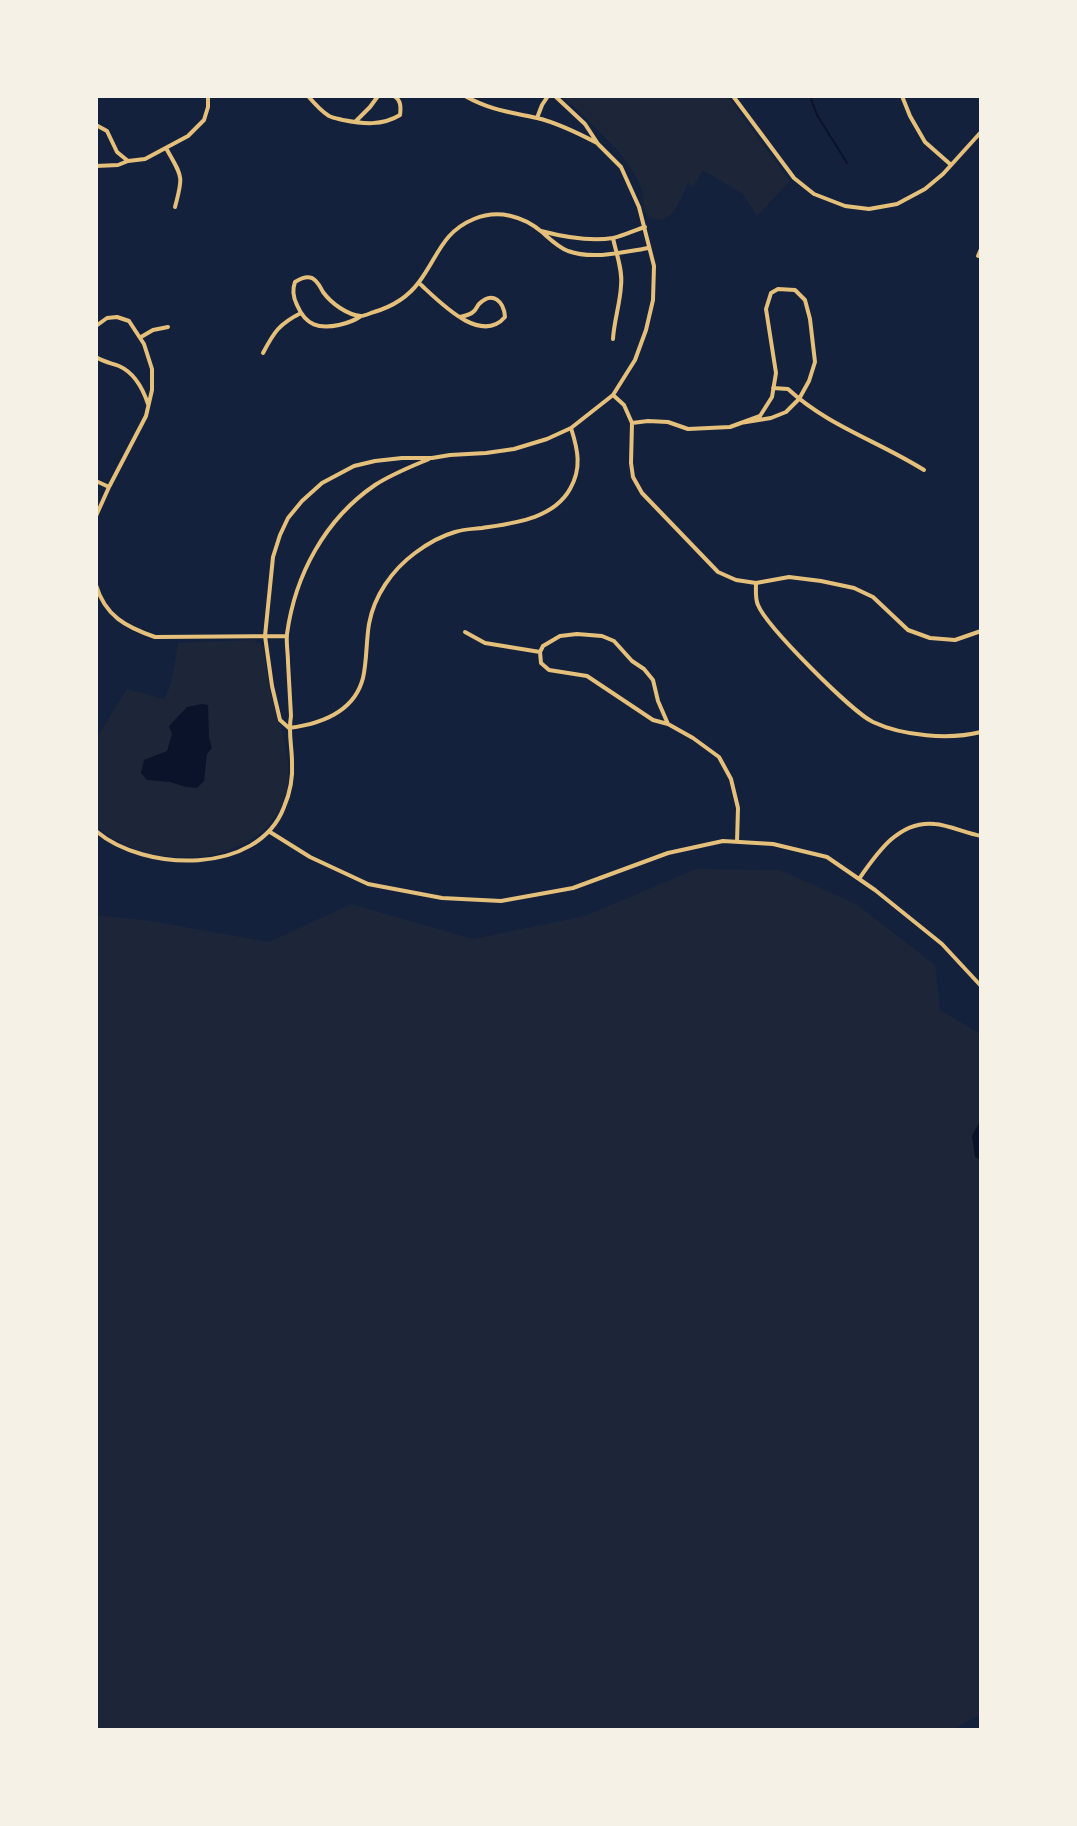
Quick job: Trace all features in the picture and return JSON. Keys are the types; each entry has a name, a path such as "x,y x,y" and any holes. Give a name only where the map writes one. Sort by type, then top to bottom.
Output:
{"street":[{"path":"96,166 118,165 145,159 188,136 204,120 208,107 208,96"},
{"path":"308,96 330,117 375,124 390,121 400,115 401,106 394,96"},
{"path":"354,122 366,112 378,96"},
{"path":"465,96 484,106 562,126 598,144"},
{"path":"537,118 548,96"},
{"path":"96,831 103,837 160,860 194,861 221,857 246,848 270,832 284,810 291,786 293,764 289,728 291,716 287,636 291,613 302,578 322,538 360,497 396,473 432,458 450,454 486,453 514,449 547,439 572,428 613,395 635,360 646,330 653,300 654,266 639,207 621,166 598,144 585,124 555,96"},
{"path":"733,96 794,178 814,194 845,206 869,209 897,204 925,189 981,132"},
{"path":"902,96 925,142 950,164"},
{"path":"96,125 107,131 117,152 128,161"},
{"path":"166,148 181,174 182,182 175,207"},
{"path":"361,316 343,310 333,303 318,282 311,278 302,278 295,282 292,289 296,303 309,323 323,328 355,321 361,316 386,309 403,298 418,283 452,232 477,218 491,214 506,214 525,220 568,251 603,255 649,248"},
{"path":"540,231 566,237 613,238 645,227"},
{"path":"613,238 621,285 613,339"},
{"path":"978,256 981,249"},
{"path":"418,283 460,317 465,321 490,327 499,324 505,317 502,303 495,298 480,303 472,314 460,317"},
{"path":"632,423 668,422 688,429 730,427 740,423 760,416 772,397 776,374 766,309 771,293 778,289 795,290 805,300 810,319 815,362 809,381 799,399 786,412 771,418 740,423"},
{"path":"263,353 275,331 284,321 301,313"},
{"path":"96,326 107,318 117,317 129,321 141,337 152,369 152,390 146,416 96,516"},
{"path":"141,337 153,330 168,327"},
{"path":"96,357 120,367 131,375 143,389 148,405"},
{"path":"773,388 788,389 840,427 901,456 924,470"},
{"path":"613,395 624,405 632,423 631,463 633,477 642,493 718,572 736,580 756,583 789,577 854,588 873,597 908,630 930,638 955,640 981,631"},
{"path":"289,728 330,718 342,710 355,696 363,680 369,622 376,601 399,566 439,538 457,531 526,519 546,513 557,506 568,494 575,481 579,461 578,447 572,428"},
{"path":"289,728 280,720 272,686 265,636 273,557 288,519 302,501 322,483 354,466 402,458 432,458"},
{"path":"96,481 109,487"},
{"path":"756,583 757,604 780,636 842,698 872,721 903,732 939,736 981,732"},
{"path":"96,585 99,595 118,621 155,637 287,636"},
{"path":"465,632 485,643 540,652"},
{"path":"668,724 658,701 653,680 614,641 602,636 578,634 560,636 543,646 540,652 541,663 549,670 587,676 652,720 668,724 693,738 719,757 731,779 738,808 737,842"},
{"path":"860,879 878,853 899,833 918,825 936,824 981,836"},
{"path":"270,832 310,857 368,884 442,898 501,901 573,888 668,853 723,841 773,844 827,857 860,879 942,944 981,987"}],"shaded area":[{"path":"561,96 727,96 790,181 757,216 743,194 703,170 694,186 688,183 671,214 659,220 652,218 648,216 644,208 640,185 627,163 602,134"},
{"path":"255,640 263,646 268,682 287,755 288,780 282,803 271,822 255,837 235,848 213,855 189,857 166,857 144,852 119,842 96,827 96,739 127,689 164,699 171,684 178,643"},
{"path":"208,705 209,738 212,748 207,754 204,781 197,788 147,780 141,773 144,760 167,751 172,734 169,726 187,707"},
{"path":"696,869 780,870 856,904 935,965 940,1010 981,1034 981,1714 952,1730 96,1730 96,915 151,921 269,942 351,904 473,939 585,916"},
{"path":"981,1119 981,1161 975,1157 972,1136"}],"waterway":[{"path":"810,96 817,115 847,163"}]}
